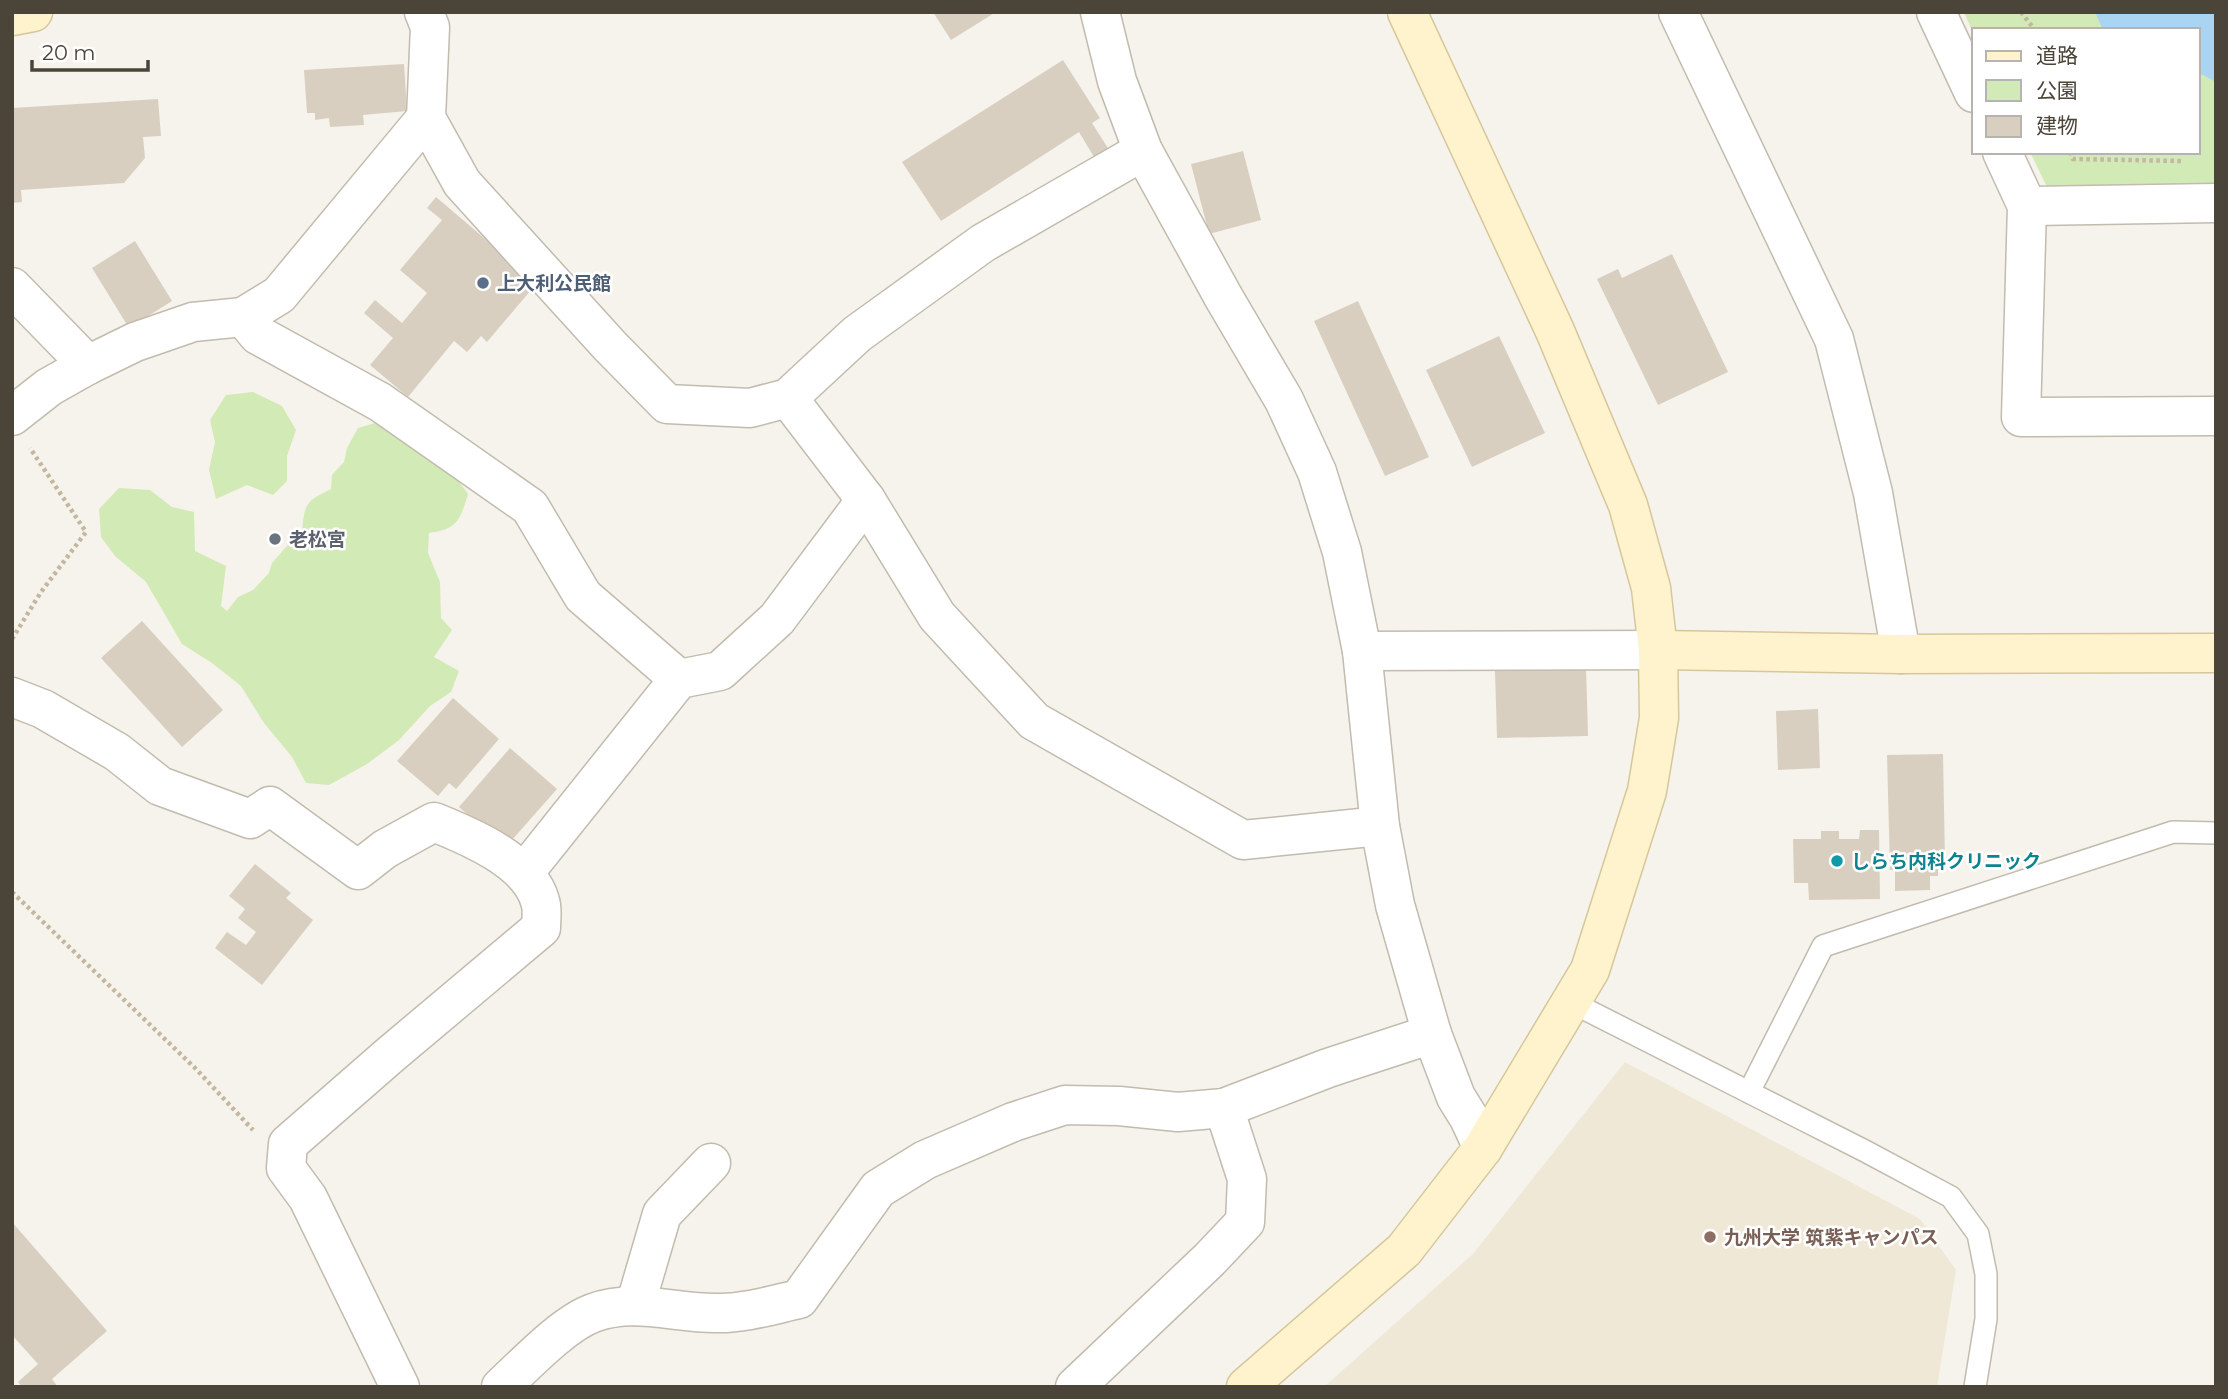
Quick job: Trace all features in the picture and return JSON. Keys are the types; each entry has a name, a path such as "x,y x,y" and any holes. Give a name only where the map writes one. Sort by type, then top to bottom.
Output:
{"street":[{"path":"12,16 33,12"},
{"path":"424,12 430,27 426,118 462,183 610,346 667,404 750,408 788,398 857,334 983,243 1143,151"},
{"path":"1246,1387 1404,1250 1483,1148 1590,970 1647,792 1659,718 1658,650 1651,588 1628,505 1555,331 1407,12"},
{"path":"1678,12 1834,340 1873,493 1901,654"},
{"path":"1936,12 1972,89"},
{"path":"1103,13 1117,81 1143,151 1284,400 1317,472 1342,552 1362,651 1380,826 1395,905 1432,1034 1456,1097 1483,1148"},
{"path":"13,416 49,387 135,342 193,322 243,317 279,295 426,118"},
{"path":"2003,154 2028,205 2021,417 2216,416"},
{"path":"2028,205 2216,203"},
{"path":"12,287 88,365"},
{"path":"243,317 258,335 380,402 530,507 583,596 679,679"},
{"path":"788,398 866,500 937,617 1034,721 1243,840 1380,826"},
{"path":"524,873 679,679 720,671 777,619 866,500"},
{"path":"1362,651 2216,653"},
{"path":"12,697 43,709 94,738 117,752 160,786 250,818 270,806 358,870 385,849 434,822 475,839 524,873 540,901 541,928 288,1144 286,1168 308,1198 400,1387"},
{"path":"501,1387 565,1330 591,1313 624,1305 717,1314 799,1299 878,1189 925,1160 1013,1122 1065,1105 1119,1106 1178,1112 1224,1108 1328,1068 1432,1034"},
{"path":"1075,1387 1209,1260 1245,1222 1247,1179 1224,1108"},
{"path":"635,1306 662,1214 711,1163"}],"lane":[{"path":"1749,1092 1823,946 2172,832 2216,833"},
{"path":"1571,1002 1951,1197 1978,1234 1986,1274 1986,1319 1975,1387"}],"path":[{"path":"2021,12 2033,28"},
{"path":"2071,154 2073,159 2185,161"},
{"path":"12,639 41,592 86,532 28,445 13,416"},
{"path":"12,892 197,1069 286,1168"}],"shaded area":[{"name":"九州大学 筑紫キャンパス","path":"1625,1062 1920,1219 1956,1270 1937,1387 1324,1387 1473,1254"}],"green space":[{"path":"1964,12 2216,12 2216,186 2047,187 2031,154 2200,154 2200,28 1972,28 1972,30"},
{"path":"253,392 282,406 296,430 287,456 287,481 273,495 247,485 216,499 209,470 215,442 210,420 226,395"},
{"path":"382,421 440,463 468,494 460,517 452,526 429,533 428,553 440,582 441,618 452,630 434,657 459,671 451,692 430,706 399,740 367,764 329,785 306,783 292,757 264,723 241,686 182,644 146,582 115,556 101,537 99,509 119,488 150,490 172,507 194,512 195,551 226,566 221,606 227,611 238,597 253,590 269,573 272,563 302,534 307,505 331,489 332,475 344,462 347,448 358,428"}],"water":[{"path":"2095,12 2216,12 2216,82 2200,74 2200,28 2102,28"}],"building":[{"path":"933,12 996,12 951,40"},
{"path":"1063,60 1100,118 1092,123 1111,153 1097,162 1079,132 941,221 902,162"},
{"path":"404,64 407,111 363,115 364,125 330,127 329,118 315,120 315,113 307,113 304,70"},
{"path":"158,99 161,136 143,137 145,158 124,183 21,190 22,202 12,203 12,108"},
{"path":"1243,151 1261,220 1209,234 1191,164"},
{"path":"436,197 537,283 487,342 481,336 467,352 454,341 408,397 370,365 393,338 364,313 375,300 402,323 427,293 400,270 442,220 427,208"},
{"path":"135,241 172,301 129,328 92,268"},
{"path":"1672,254 1728,372 1658,405 1597,279 1618,269 1622,278"},
{"path":"1358,301 1429,457 1385,476 1314,321"},
{"path":"1499,336 1545,433 1472,467 1426,370"},
{"path":"142,621 223,710 182,747 101,658"},
{"path":"1586,668 1588,736 1497,738 1495,671"},
{"path":"453,698 499,739 456,789 449,783 438,796 397,761"},
{"path":"1818,709 1820,768 1778,770 1776,711"},
{"path":"510,748 557,789 505,848 459,807"},
{"path":"1943,754 1945,861 1938,861 1938,876 1930,876 1930,890 1895,891 1895,870 1890,870 1887,755"},
{"name":"しらち内科クリニック","path":"1860,830 1879,830 1880,899 1809,900 1808,883 1794,883 1793,839 1821,839 1821,831 1839,831 1839,839 1859,839"},
{"path":"255,864 291,893 286,898 313,920 262,985 215,948 227,932 246,945 256,932 238,918 245,909 229,896"},
{"path":"12,1222 107,1331 52,1379 58,1387 22,1387 18,1382 38,1364 12,1335"}],"place":[{"name":"上大利公民館","path":"483,283"},
{"name":"老松宮","path":"275,539"},
{"name":"しらち内科クリニック","path":"1837,861"},
{"name":"九州大学 筑紫キャンパス","path":"1710,1237"}]}
